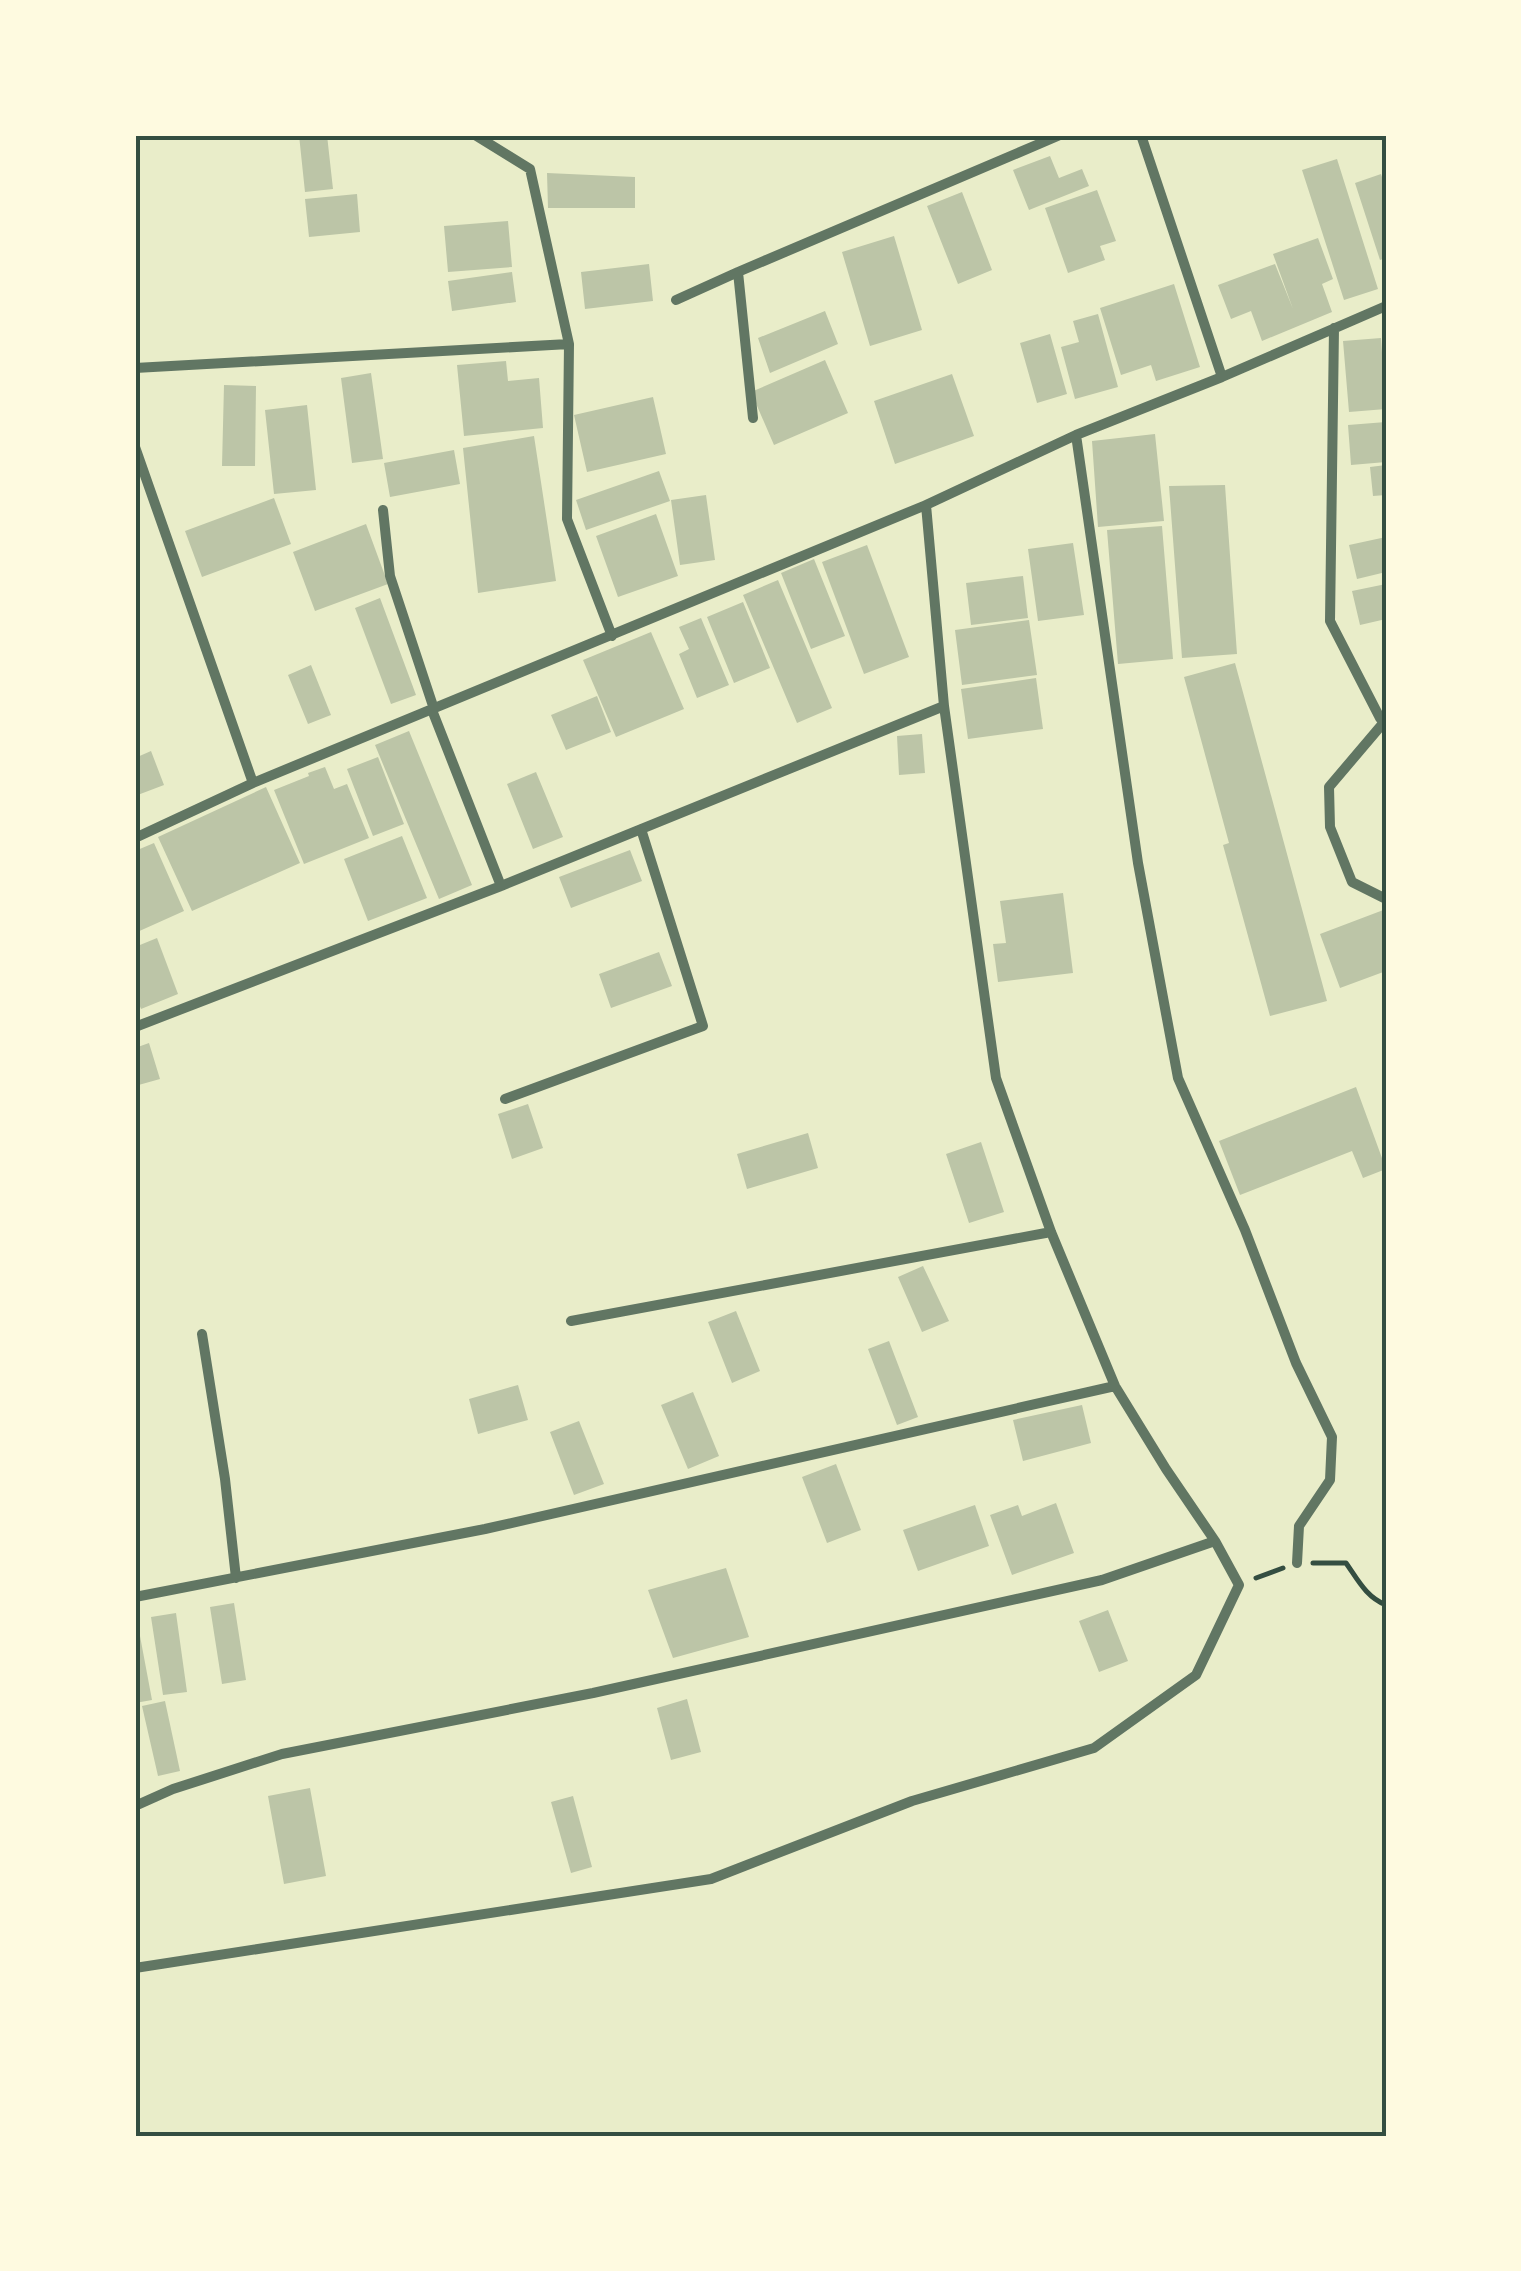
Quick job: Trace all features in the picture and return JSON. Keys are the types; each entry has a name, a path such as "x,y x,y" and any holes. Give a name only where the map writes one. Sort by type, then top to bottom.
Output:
{"street":[{"path":"475,135 530,169 570,344 567,518 612,636"},
{"path":"676,300 1060,135"},
{"path":"1141,135 1222,376"},
{"path":"738,272 753,418"},
{"path":"135,838 253,783 926,505 1076,436 1386,306"},
{"path":"1334,328 1330,621 1385,723 1329,787 1330,827 1352,882 1386,899"},
{"path":"135,368 570,344"},
{"path":"1076,436 1138,863 1178,1078 1244,1230 1296,1364 1332,1436 1330,1480 1299,1526 1297,1563"},
{"path":"135,447 253,783"},
{"path":"135,1968 711,1879 912,1802 1094,1748 1196,1676 1239,1584 1115,1386 1051,1232 996,1078 944,706 926,505"},
{"path":"384,510 390,576 433,709 501,886"},
{"path":"135,1026 501,886 944,706"},
{"path":"504,1098 703,1026 641,829"},
{"path":"572,1321 1051,1232"},
{"path":"202,1334 236,1578"},
{"path":"135,1597 485,1529 1115,1386"},
{"path":"135,1806 172,1788 282,1754 593,1693 1102,1580 1214,1542"}],"path":[{"path":"1239,1584 1297,1563 1346,1563 1367,1593 1386,1605"}],"building":[{"path":"299,135 327,135 333,189 305,192"},
{"path":"1050,156 1059,178 1082,169 1089,186 1029,210 1013,170"},
{"path":"1337,159 1378,289 1344,300 1302,170"},
{"path":"547,173 635,177 635,208 548,208"},
{"path":"1381,174 1386,189 1386,258 1380,260 1355,183"},
{"path":"1097,190 1116,241 1100,246 1105,260 1068,273 1045,208"},
{"path":"962,192 992,270 958,284 927,206"},
{"path":"357,194 360,232 309,237 305,199"},
{"path":"508,221 512,267 448,272 444,226"},
{"path":"894,236 922,330 870,346 842,252"},
{"path":"1318,238 1333,279 1322,284 1332,312 1262,341 1251,311 1231,319 1218,285 1275,264 1293,309 1273,254"},
{"path":"649,264 653,301 585,309 581,272"},
{"path":"512,272 516,302 452,311 448,281"},
{"path":"1174,284 1200,367 1156,381 1151,365 1121,375 1100,308"},
{"path":"825,311 838,344 770,373 758,338"},
{"path":"1098,314 1118,387 1075,399 1061,347 1079,342 1073,321"},
{"path":"1050,334 1067,394 1037,403 1020,343"},
{"path":"1381,338 1386,409 1349,412 1343,341"},
{"path":"825,360 848,413 774,445 751,392"},
{"path":"506,361 508,381 539,378 543,428 464,436 457,365"},
{"path":"371,373 383,459 352,463 341,378"},
{"path":"952,374 974,436 895,464 874,401"},
{"path":"224,385 256,386 255,466 222,466"},
{"path":"653,397 666,454 587,472 574,415"},
{"path":"307,405 316,490 274,494 265,410"},
{"path":"1386,422 1386,462 1351,465 1348,425"},
{"path":"1155,434 1164,521 1098,527 1092,441"},
{"path":"534,436 556,581 478,593 463,448"},
{"path":"454,450 460,484 390,497 384,463"},
{"path":"1386,465 1386,495 1373,496 1370,467"},
{"path":"659,471 670,501 586,530 576,500"},
{"path":"1225,485 1237,654 1182,658 1169,486"},
{"path":"706,495 715,560 680,565 671,500"},
{"path":"274,498 291,544 202,577 185,531"},
{"path":"656,514 678,576 618,597 596,536"},
{"path":"366,524 388,584 315,611 293,552"},
{"path":"1162,526 1173,659 1118,664 1107,530"},
{"path":"1386,537 1386,572 1357,579 1349,545"},
{"path":"1073,543 1084,615 1038,621 1028,549"},
{"path":"867,545 909,657 864,674 822,562"},
{"path":"814,559 845,636 811,649 781,573"},
{"path":"1023,576 1028,618 971,625 966,583"},
{"path":"778,580 832,708 797,723 743,595"},
{"path":"1386,584 1386,619 1360,625 1352,591"},
{"path":"380,598 416,695 391,704 355,608"},
{"path":"743,602 770,668 734,683 707,617"},
{"path":"701,618 729,685 697,698 679,654 689,649 679,627"},
{"path":"1029,620 1037,675 962,685 955,630"},
{"path":"651,632 684,709 616,737 583,660"},
{"path":"1235,663 1327,1001 1270,1016 1223,845 1229,843 1184,677"},
{"path":"311,665 331,715 308,724 288,675"},
{"path":"1036,678 1043,729 968,739 961,689"},
{"path":"597,696 611,732 566,750 551,715"},
{"path":"409,731 472,885 439,899 375,745"},
{"path":"922,734 925,773 899,775 897,736"},
{"path":"151,751 164,785 135,796 135,758"},
{"path":"378,757 404,824 373,836 347,769"},
{"path":"325,767 334,789 347,784 369,838 304,864 274,790"},
{"path":"536,772 563,837 533,849 507,784"},
{"path":"266,787 300,863 192,911 158,837"},
{"path":"402,836 427,898 368,921 344,859"},
{"path":"154,843 184,911 135,933 135,851"},
{"path":"630,850 642,881 571,908 559,877"},
{"path":"1063,893 1073,973 998,982 993,944 1006,943 1000,901"},
{"path":"1386,909 1386,971 1340,988 1320,934"},
{"path":"157,938 178,994 141,1009 135,994 135,947"},
{"path":"659,952 672,986 611,1008 599,974"},
{"path":"149,1043 160,1079 135,1086 135,1048"},
{"path":"1356,1087 1386,1169 1363,1178 1352,1151 1240,1195 1219,1141"},
{"path":"528,1104 543,1148 512,1159 498,1114"},
{"path":"808,1133 818,1168 747,1189 737,1154"},
{"path":"981,1142 1004,1212 969,1223 946,1154"},
{"path":"923,1266 949,1321 922,1332 898,1277"},
{"path":"736,1311 760,1371 732,1383 708,1322"},
{"path":"889,1341 918,1417 897,1425 868,1349"},
{"path":"518,1385 528,1420 478,1434 469,1399"},
{"path":"693,1392 719,1456 688,1469 661,1405"},
{"path":"1082,1405 1091,1443 1023,1461 1013,1420"},
{"path":"579,1421 604,1484 574,1495 550,1432"},
{"path":"836,1464 861,1530 827,1543 802,1477"},
{"path":"1056,1503 1074,1553 1012,1575 990,1515 1018,1505 1022,1516"},
{"path":"975,1505 989,1546 918,1571 903,1530"},
{"path":"726,1568 749,1637 673,1658 648,1590"},
{"path":"234,1603 246,1680 222,1684 210,1607"},
{"path":"1108,1610 1128,1661 1099,1672 1079,1621"},
{"path":"176,1613 187,1692 163,1695 151,1617"},
{"path":"135,1620 152,1700 135,1703"},
{"path":"687,1699 701,1752 671,1760 657,1708"},
{"path":"165,1701 180,1771 158,1776 142,1706"},
{"path":"310,1788 326,1876 284,1884 268,1796"},
{"path":"573,1796 592,1867 571,1873 551,1802"}]}
